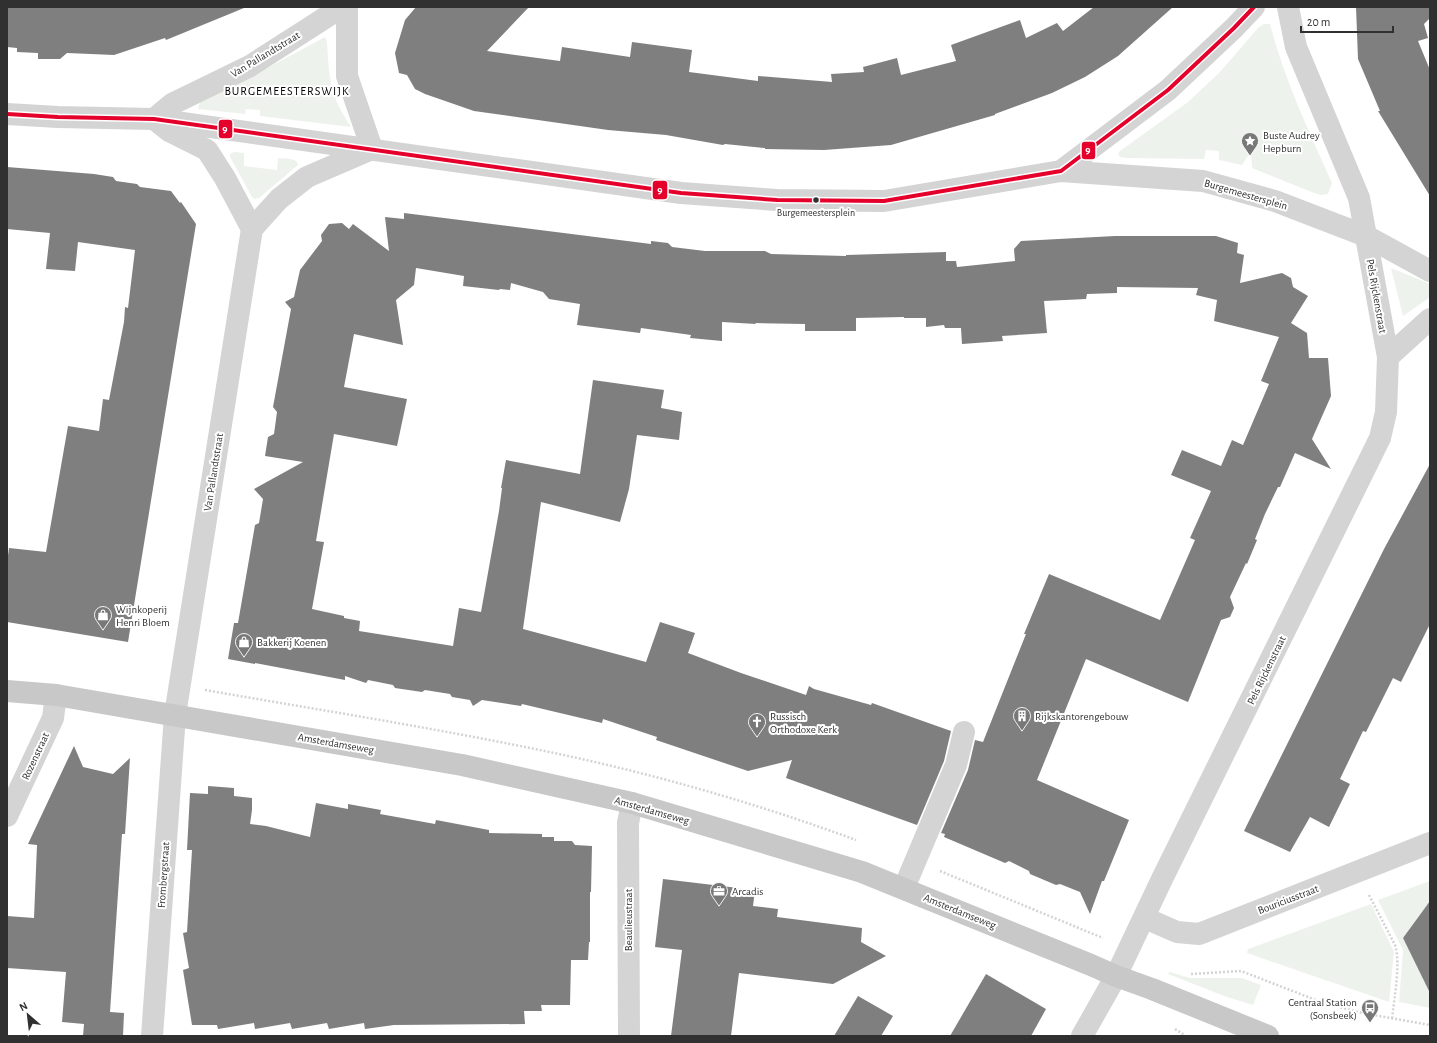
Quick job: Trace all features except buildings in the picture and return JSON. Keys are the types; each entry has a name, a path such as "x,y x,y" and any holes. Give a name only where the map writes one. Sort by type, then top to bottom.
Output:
{"main road":[{"name":"Amsterdamseweg","path":"7,691 56,695 462,765 632,803 862,872 1091,964 1116,976 1268,1036"}],"street":[{"name":"Van Pallandtstraat","path":"154,119 172,104 250,66 342,7"},
{"path":"347,7 347,76 372,149"},
{"path":"7,114 58,117 154,119 681,193 778,200 884,201 1061,171 1168,90 1234,28 1254,7"},
{"path":"1288,7 1296,47 1359,198 1366,236"},
{"path":"154,119 169,131 207,150 225,178 252,229 279,199 308,177 372,149"},
{"name":"Burgemeestersplein","path":"1061,171 1203,181 1275,201 1366,236 1430,271"},
{"name":"Van Pallandtstraat","path":"174,715 252,229"},
{"name":"Pels Rijckenstraat","path":"1082,1036 1116,976 1145,918 1169,865 1380,438 1386,412 1388,357 1366,236"},
{"path":"1388,357 1430,319"},
{"name":"Rozenstraat","path":"7,816 53,718 56,695"},
{"name":"Frombergstraat","path":"152,1036 174,715"},
{"path":"904,888 956,765 964,732"},
{"name":"Beaulieustraat","path":"629,1036 628,823 632,803"},
{"name":"Bouriciusstraat","path":"1145,918 1177,932 1199,934 1430,843"}],"path":[{"path":"1357,872 1398,953 1392,1019"}],"shaded area":[{"path":"1264,24 1270,24 1282,65 1332,183 1328,194 1321,195 1314,193 1252,168 1251,155 1249,154 1242,165 1219,160 1219,151 1206,150 1204,159 1120,157 1118,154 1120,151 1188,102 1219,73 1258,28"},
{"path":"325,37 327,41 329,72 334,95 351,127 260,116 260,110 246,109 245,114 198,109 200,101 234,86"},
{"path":"234,152 244,153 244,166 277,170 278,158 293,160 297,162 298,165 259,198 255,199 252,197 230,157 230,154"},
{"path":"1391,268 1430,284 1430,297 1403,316"},
{"path":"1430,881 1430,906 1424,909 1403,938 1430,992 1430,1008 1399,1002 1403,950 1378,900"},
{"path":"1371,904 1394,952 1389,1002 1247,953 1248,949"},
{"path":"1170,972 1190,978 1242,978 1261,985 1253,1005 1224,996 1168,974"}],"transit line":[{"name":"9","path":"7,114 58,117 154,119 681,193 777,200 884,201 1061,171 1168,90 1234,28 1254,7"}],"place":[{"name":"Buste Audrey Hepburn","path":"1250,156"},
{"name":"Burgemeestersplein","path":"816,200"},
{"name":"Wijnkoperij Henri Bloem","path":"103,630"},
{"name":"Bakkerij Koenen","path":"244,657"},
{"name":"Rijkskantorengebouw","path":"1022,731"},
{"name":"Russisch Orthodoxe Kerk","path":"757,737"},
{"name":"Arcadis","path":"719,906"},
{"name":"Centraal Station (Sonsbeek)","path":"1370,1023"}],"district":[{"name":"BURGEMEESTERSWIJK","path":"287,91"}]}
